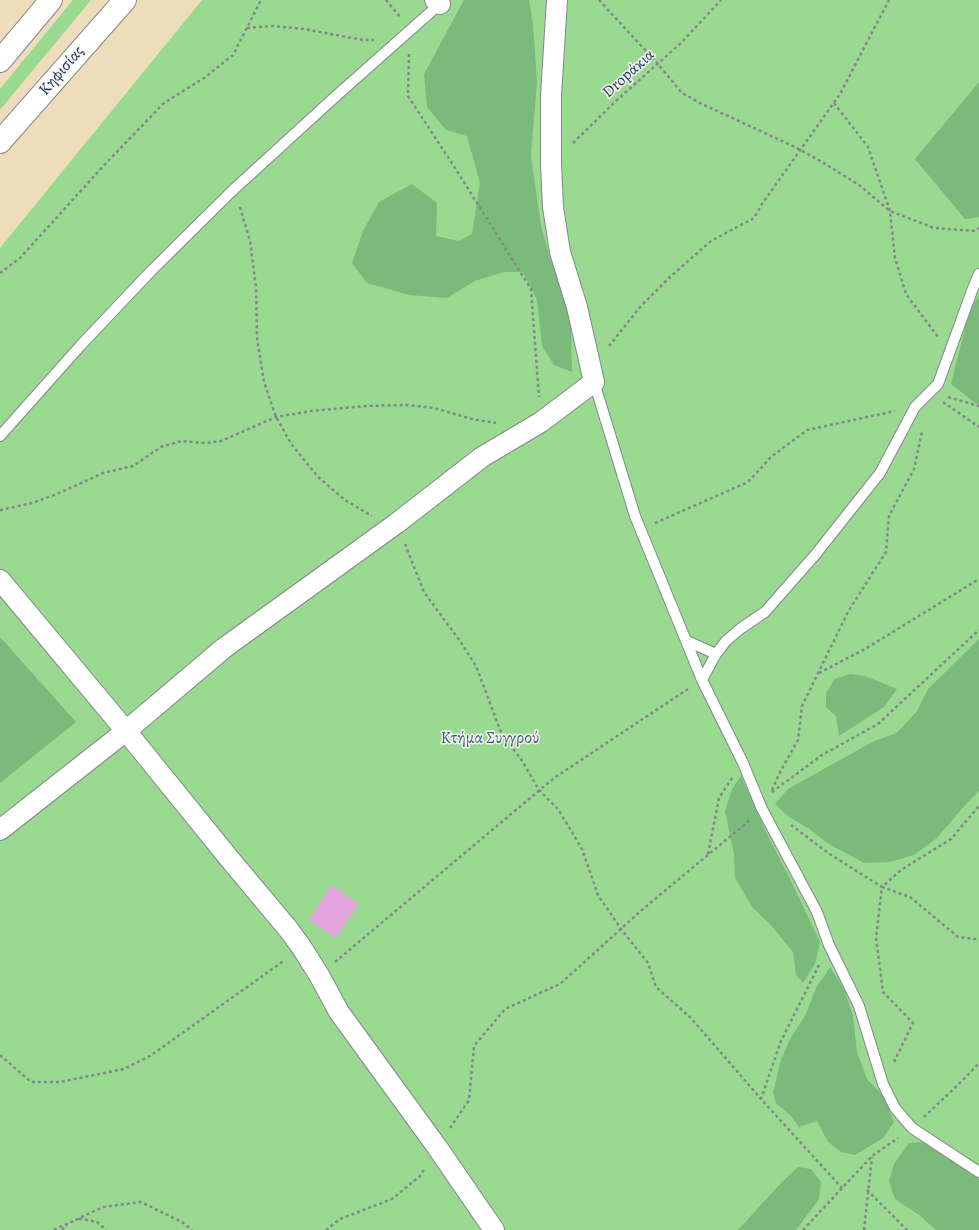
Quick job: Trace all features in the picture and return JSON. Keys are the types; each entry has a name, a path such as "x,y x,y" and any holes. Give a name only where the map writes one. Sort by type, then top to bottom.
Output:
{"main road":[{"path":"0,61 50,0"},
{"name":"Κηφισίας","path":"0,142 125,0"}],"street":[{"path":"0,830 126,731 224,648 397,523 482,456 541,422 594,382 577,307 560,252 553,207 551,164 551,96 557,0"},
{"path":"0,580 289,930 319,975 339,1012 437,1147 494,1230"}],"lane":[{"path":"0,436 81,345 151,271 232,191 410,31 440,1"},
{"path":"702,680 716,654 726,641 765,612 815,555 880,472 915,407 938,384 979,274"},
{"path":"594,382 635,516 702,680 743,763 762,809 817,912 829,945 859,1006 884,1084 895,1108 912,1128 979,1172"},
{"path":"687,641 716,654"}],"path":[{"path":"0,273 20,258 107,162 164,103 204,78 233,55 261,0"},
{"path":"386,0 410,31 408,96 531,289 541,422"},
{"path":"599,0 658,64 682,93 822,162 859,185 890,211 934,228 975,231 979,228"},
{"name":"Dropάκια","path":"551,164 617,100 681,43 721,0"},
{"path":"606,350 641,306 711,241 754,218 762,204 840,94 889,0"},
{"path":"247,28 273,26 304,29 363,40 378,41"},
{"path":"834,103 868,147 890,211 894,258 906,294 950,352"},
{"path":"232,191 242,213 250,241 256,286 257,338 264,382 276,417 292,445 318,477 345,500 373,516 397,523 424,592 476,666 502,735 521,759 539,790 558,809 582,849 598,895 621,929 648,963 656,987 691,1018 761,1099 842,1188"},
{"path":"930,392 979,406"},
{"path":"930,392 979,427"},
{"path":"0,510 32,503 57,494 103,473 133,466 161,447 181,441 206,443 221,441 276,417 311,411 366,406 407,405 434,408 472,419 502,423"},
{"path":"641,530 748,482 771,457 807,430 915,407"},
{"path":"922,431 914,469 889,516 886,552 849,610 802,706 798,740 779,774 770,794 822,755 878,724 979,630"},
{"path":"818,673 865,649 979,579"},
{"path":"319,975 554,778 702,680"},
{"path":"708,855 719,798 743,763"},
{"path":"884,1084 913,1022 883,992 876,938 882,887 901,870 951,839 979,806"},
{"path":"326,1230 340,1219 392,1200 420,1176 437,1147 470,1100 474,1046 506,1009 560,984 621,929 762,809 795,828 831,855 882,887 910,897 958,937 974,940 979,939"},
{"path":"761,1099 781,1041 829,945"},
{"path":"0,1055 32,1082 60,1082 124,1069 150,1056 302,948"},
{"path":"803,1230 872,1156 912,1128 979,1063"},
{"path":"864,1230 872,1156"},
{"path":"868,1190 907,1230"},
{"path":"54,1230 103,1207 141,1202 182,1222 192,1230"},
{"path":"62,1230 68,1223 81,1218 97,1222 106,1230"}],"green space":[{"path":"73,0 91,0 0,110 0,89"},
{"name":"Κτήμα Συγγρού","path":"202,0 979,0 979,1230 0,1230 0,248"},
{"path":"464,0 529,0 533,25 537,82 531,156 541,226 550,258 562,288 571,324 572,372 554,365 542,346 537,300 523,272 504,272 475,281 447,298 409,295 367,283 352,263 363,231 379,202 412,184 437,203 436,236 459,241 472,234 480,183 467,136 446,130 427,107 424,74"},
{"path":"979,82 979,217 965,219 915,159"},
{"path":"979,296 979,406 951,384 970,309"},
{"path":"0,637 76,722 0,783"},
{"path":"979,639 979,791 937,838 914,855 890,862 864,863 827,843 808,828 789,817 775,804 788,789 874,741 897,733 917,711 928,689"},
{"path":"850,674 865,676 897,689 884,707 839,736 836,716 826,707 826,693 835,679"},
{"path":"741,776 767,834 820,942 815,964 803,983 796,975 793,952 770,924 753,908 735,878 734,854 725,811 732,789"},
{"path":"830,967 844,989 853,1016 857,1052 867,1079 884,1097 894,1122 883,1138 855,1155 841,1152 828,1142 817,1121 799,1127 791,1116 776,1103 773,1093 780,1063 789,1041 806,1014 816,988"},
{"path":"925,1142 979,1179 979,1230 936,1230 919,1215 895,1199 889,1181 894,1164 909,1143"},
{"path":"798,1167 811,1169 821,1182 819,1199 796,1230 738,1230 781,1183"}],"building":[{"path":"332,885 359,904 336,938 309,920"}]}
